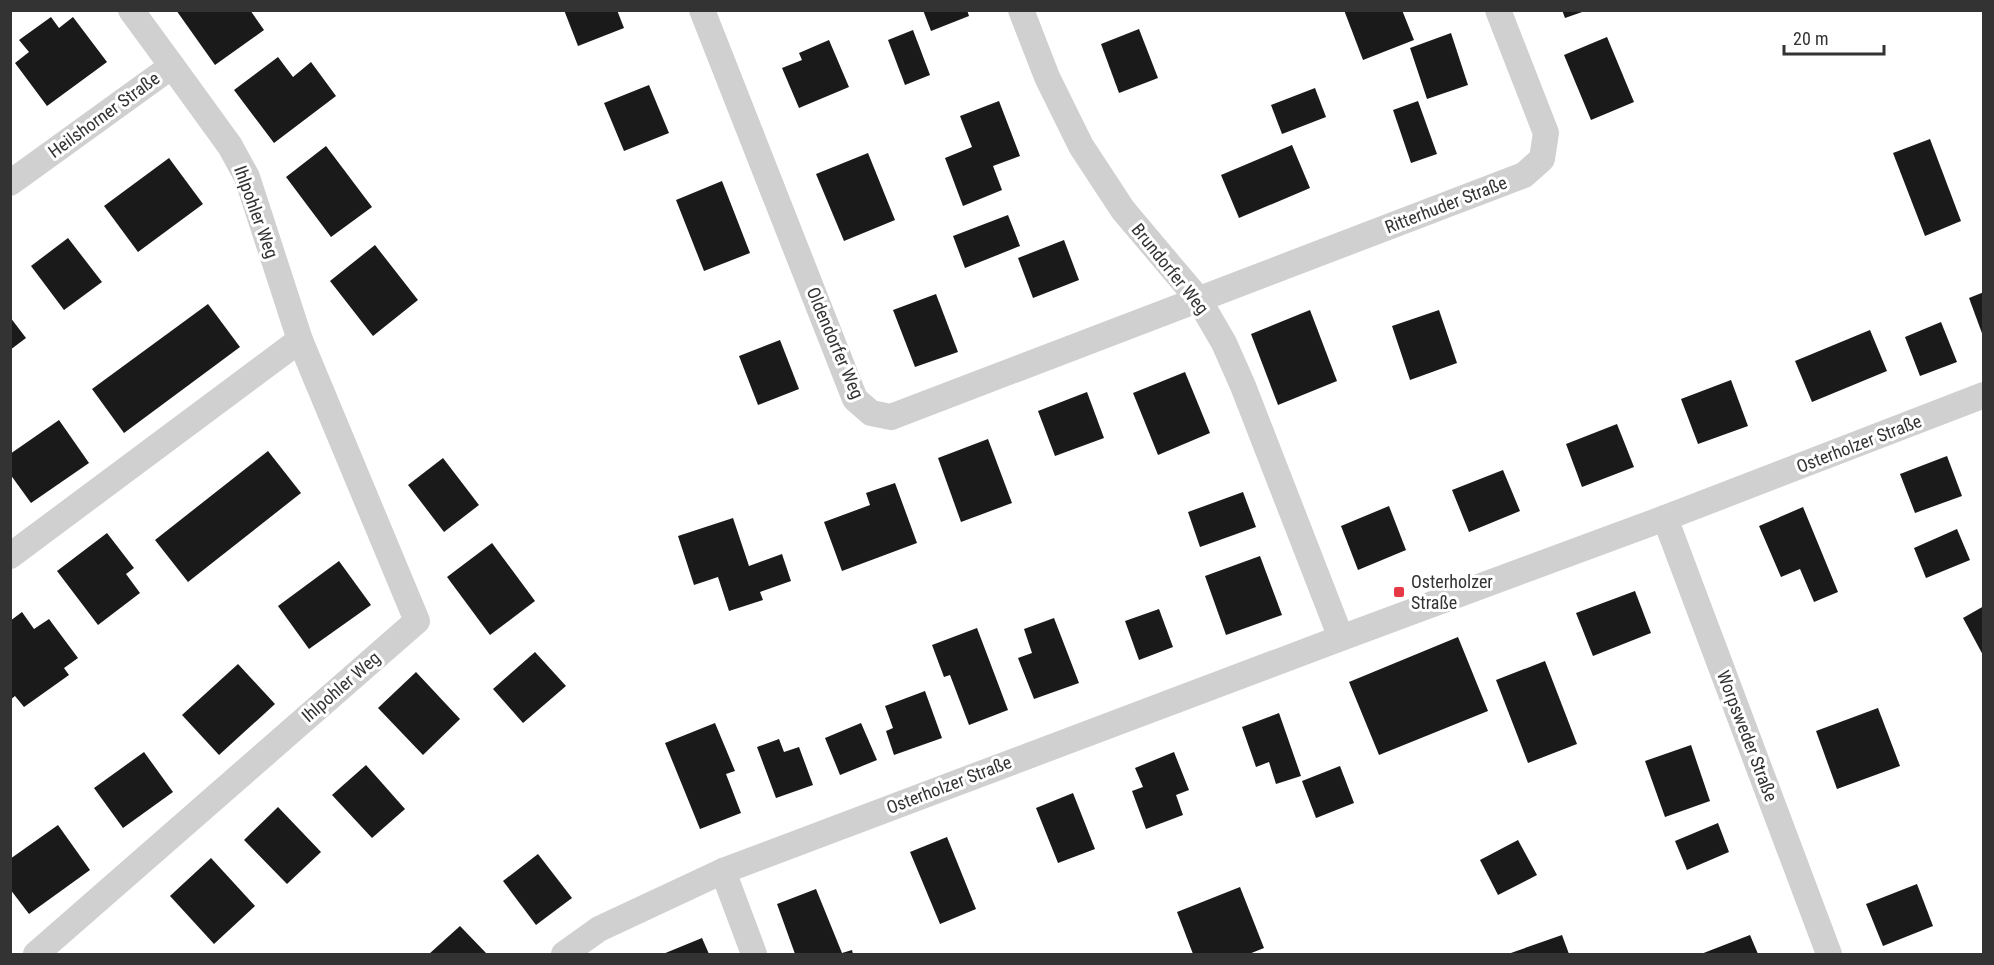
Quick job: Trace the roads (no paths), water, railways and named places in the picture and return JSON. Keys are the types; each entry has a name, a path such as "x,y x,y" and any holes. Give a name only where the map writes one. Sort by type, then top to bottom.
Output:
{"street":[{"name":"Heilshorner Straße","path":"10,183 172,66 131,10"},
{"name":"Oldendorfer Weg","path":"702,10 855,399 871,413 891,417 1199,300"},
{"name":"Brundorfer Weg","path":"1021,10 1047,77 1081,146 1123,210 1199,300 1224,343 1243,386 1341,638"},
{"name":"Ritterhuder Straße","path":"1199,300 1524,175 1542,159 1545,133 1498,10"},
{"name":"Ihlpohler Weg","path":"36,954 417,621 300,340 247,177 230,146 172,66"},
{"path":"10,556 300,340"},
{"name":"Osterholzer Straße","path":"564,954 599,929 723,871 1665,518 1983,396"},
{"name":"Worpsweder Straße","path":"1665,518 1829,954"},
{"path":"723,871 754,954"}],"place":[{"name":"Osterholzer Straße","path":"1399,592"}]}
